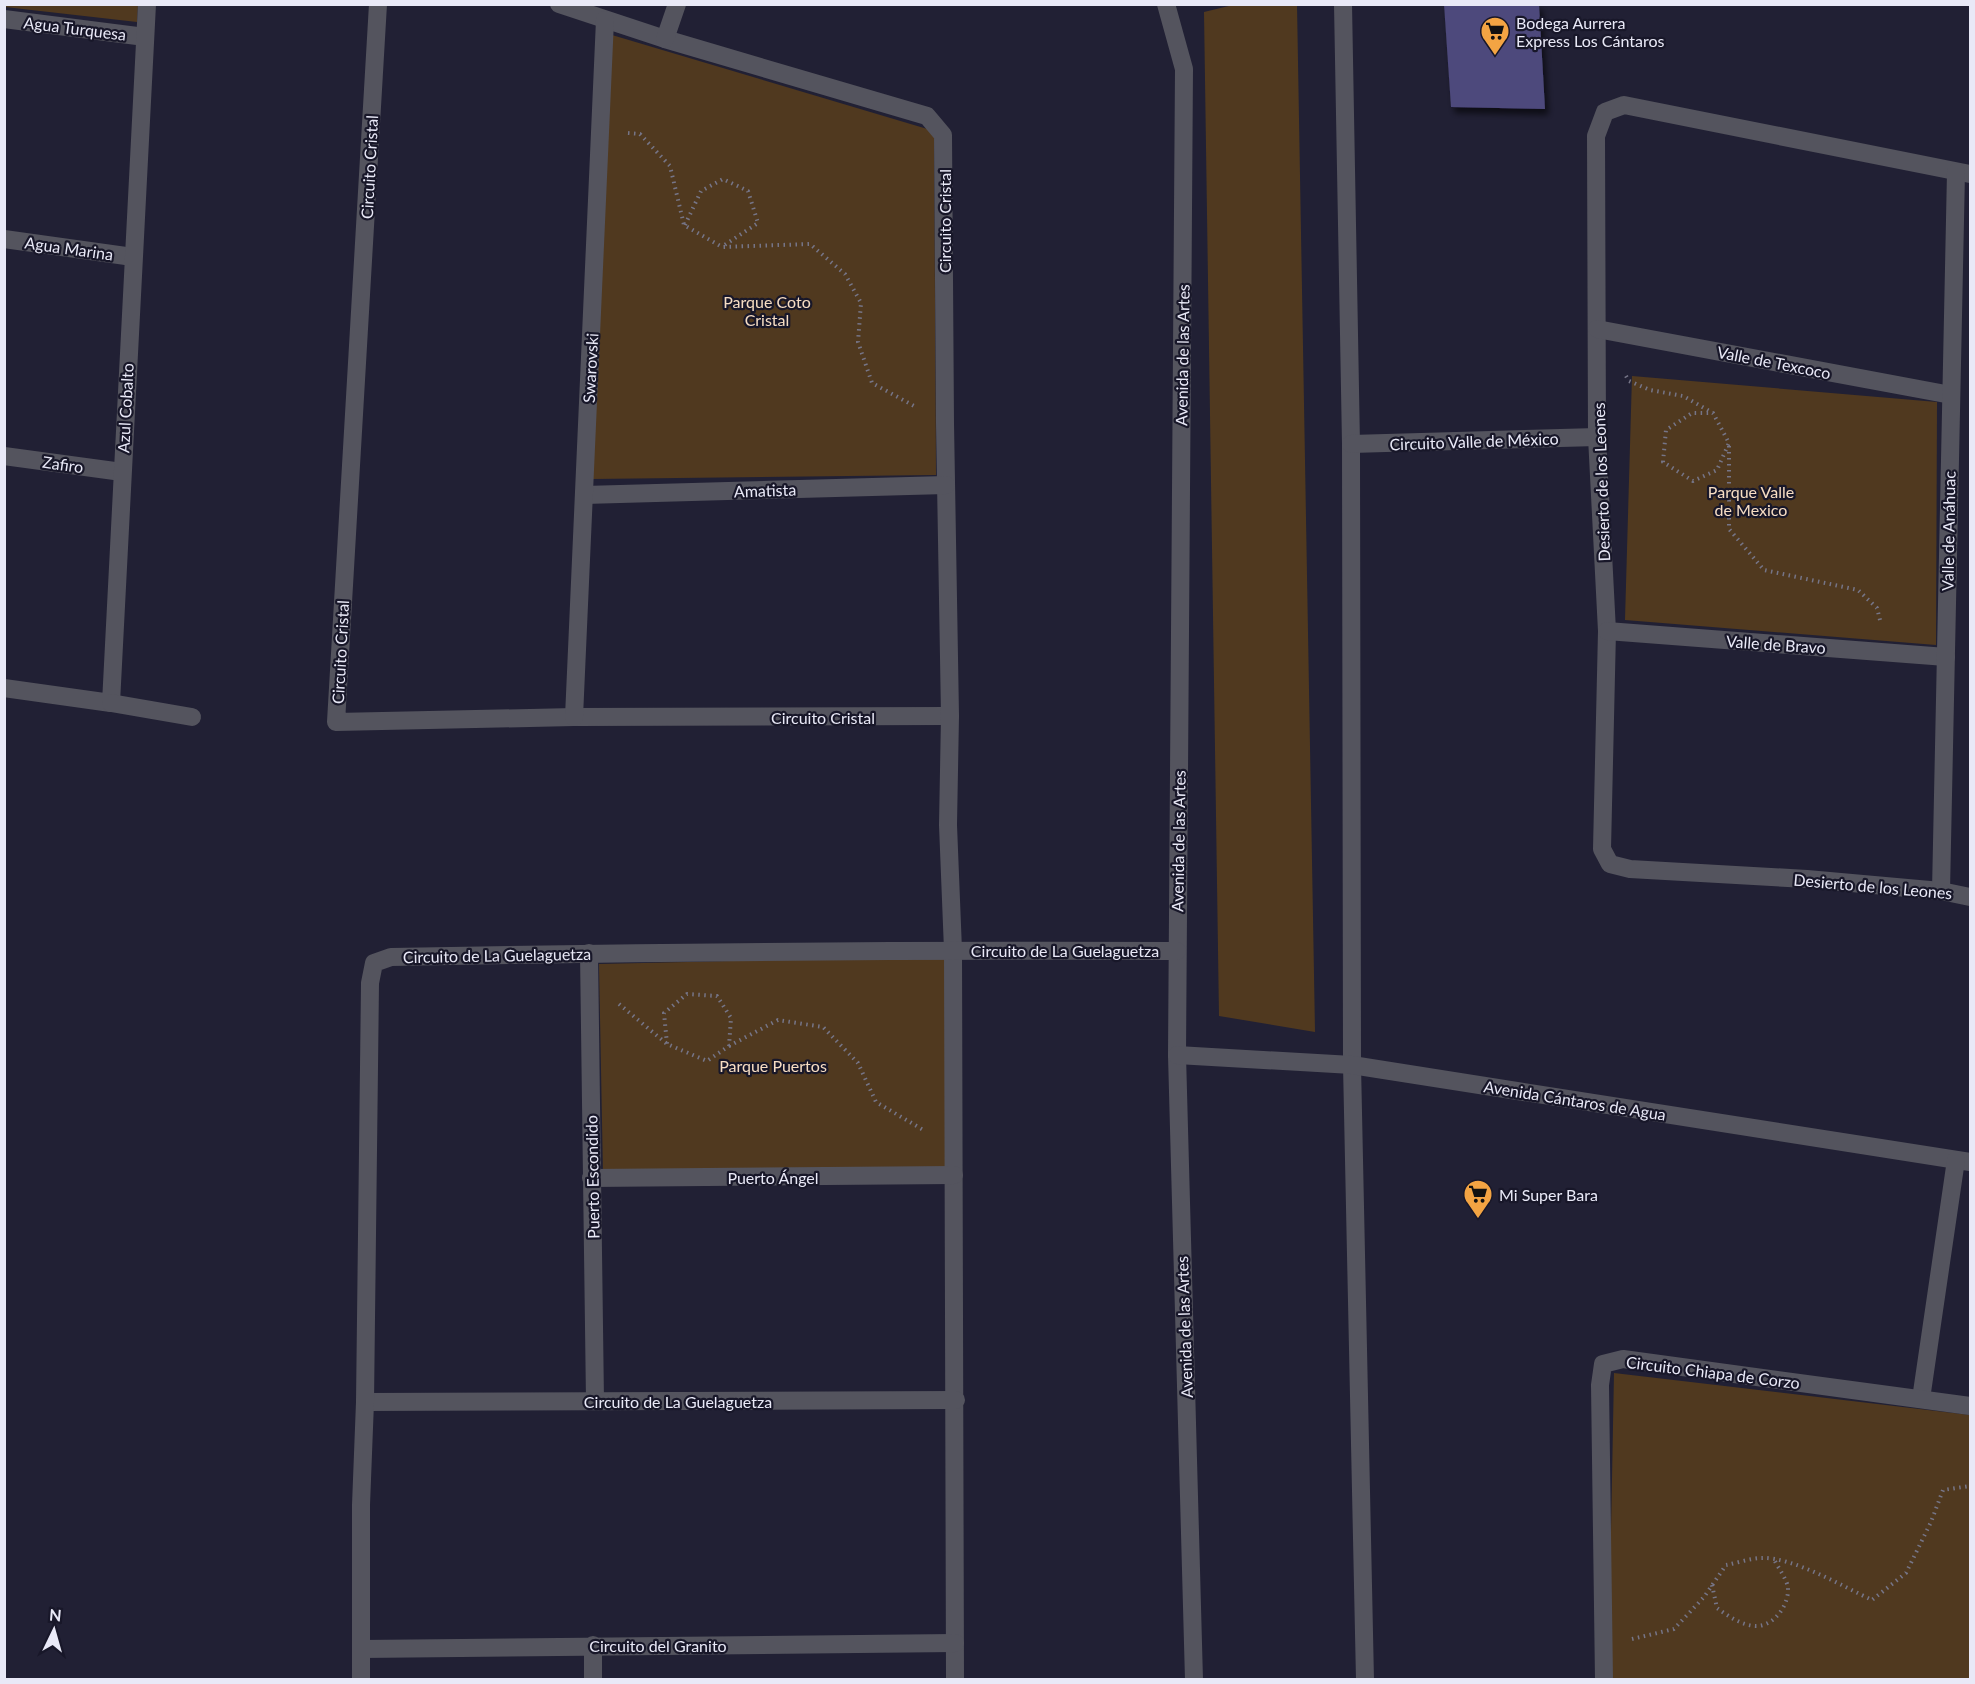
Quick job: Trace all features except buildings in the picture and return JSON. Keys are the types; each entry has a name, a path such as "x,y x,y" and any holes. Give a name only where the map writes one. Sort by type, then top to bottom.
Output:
{"street":[{"name":"Azul Cobalto","path":"111,704 147,4"},
{"name":"Circuito Cristal","path":"378,4 336,722 574,717 950,716"},
{"name":"Circuito Cristal","path":"559,4 665,39 927,116 943,135 950,716 948,825"},
{"path":"665,39 677,4"},
{"name":"Avenida de las Artes","path":"1166,4 1184,69 1177,1055 1194,1680"},
{"path":"1343,4 1351,444 1352,1065 1365,1680"},
{"name":"Agua Turquesa","path":"4,19 145,37"},
{"name":"Swarovski","path":"574,717 605,20"},
{"name":"Desierto de los Leones","path":"1963,173 1624,105 1605,112 1596,136 1597,437 1607,631 1602,849 1610,864 1630,869 1807,879 1941,891 1971,897"},
{"name":"Valle de Anáhuac","path":"1941,891 1951,395 1963,173"},
{"name":"Agua Marina","path":"4,239 133,257"},
{"name":"Valle de Texcoco","path":"1597,329 1951,395"},
{"name":"Circuito Valle de México","path":"1351,444 1597,437"},
{"name":"Zafiro","path":"4,456 122,472"},
{"name":"Amatista","path":"584,495 946,485"},
{"name":"Valle de Bravo","path":"1607,631 1946,657"},
{"path":"4,688 192,717"},
{"name":"Circuito de La Guelaguetza","path":"948,825 953,950 955,1643"},
{"name":"Circuito de La Guelaguetza","path":"361,1649 361,1505 365,1402 370,983 374,963 391,957 590,953 1177,951"},
{"name":"Puerto Escondido","path":"590,953 595,1401"},
{"name":"Avenida Cántaros de Agua","path":"1177,1055 1352,1065 1964,1161"},
{"path":"1922,1399 1964,1161"},
{"name":"Puerto Ángel","path":"591,1178 954,1175"},
{"name":"Circuito Chiapa de Corzo","path":"1604,1680 1600,1385 1604,1364 1623,1359 1971,1406"},
{"name":"Circuito de La Guelaguetza","path":"365,1402 956,1400"},
{"path":"955,1643 956,1680"},
{"name":"Circuito del Granito","path":"361,1649 955,1643"},
{"path":"593,1645 593,1680"},
{"path":"361,1649 362,1680"}],"path":[{"path":"600,130 640,134 670,166 684,225 722,247 810,244 845,274 861,303 858,342 872,383 945,423"},
{"path":"684,225 701,191 723,179 748,190 758,223 722,247"},
{"path":"1624,372 1629,381 1650,390 1683,396 1713,413 1729,443 1729,529 1764,570 1858,590 1877,608 1889,653"},
{"path":"1713,413 1692,413 1666,430 1663,462 1693,481 1718,470 1729,443"},
{"path":"590,987 625,1007 667,1044 707,1061 729,1046 778,1020 823,1027 858,1064 876,1102 954,1145"},
{"path":"667,1044 664,1014 687,994 717,996 731,1018 729,1046"},
{"path":"1605,1639 1637,1639 1674,1629 1704,1597 1725,1565 1762,1557 1801,1567 1872,1600 1906,1573 1943,1490 1971,1486"},
{"path":"1712,1584 1717,1608 1732,1619 1756,1626 1774,1618 1787,1605 1788,1587 1774,1559"}],"green space":[{"path":"5,4 138,5 137,22 5,7"},
{"path":"1237,4 1297,5 1315,1032 1219,1016 1204,12"},
{"name":"Parque Coto Cristal","path":"612,35 934,131 936,475 592,479"},
{"name":"Parque Valle de Mexico","path":"1632,376 1937,402 1936,645 1625,620"},
{"name":"Parque Puertos","path":"948,956 949,1172 603,1173 599,964"},
{"path":"1614,1373 1970,1415 1970,1679 1610,1680"}],"place":[{"name":"Bodega Aurrera Express Los Cántaros","path":"1495,56"},
{"name":"Mi Super Bara","path":"1478,1220"}]}
